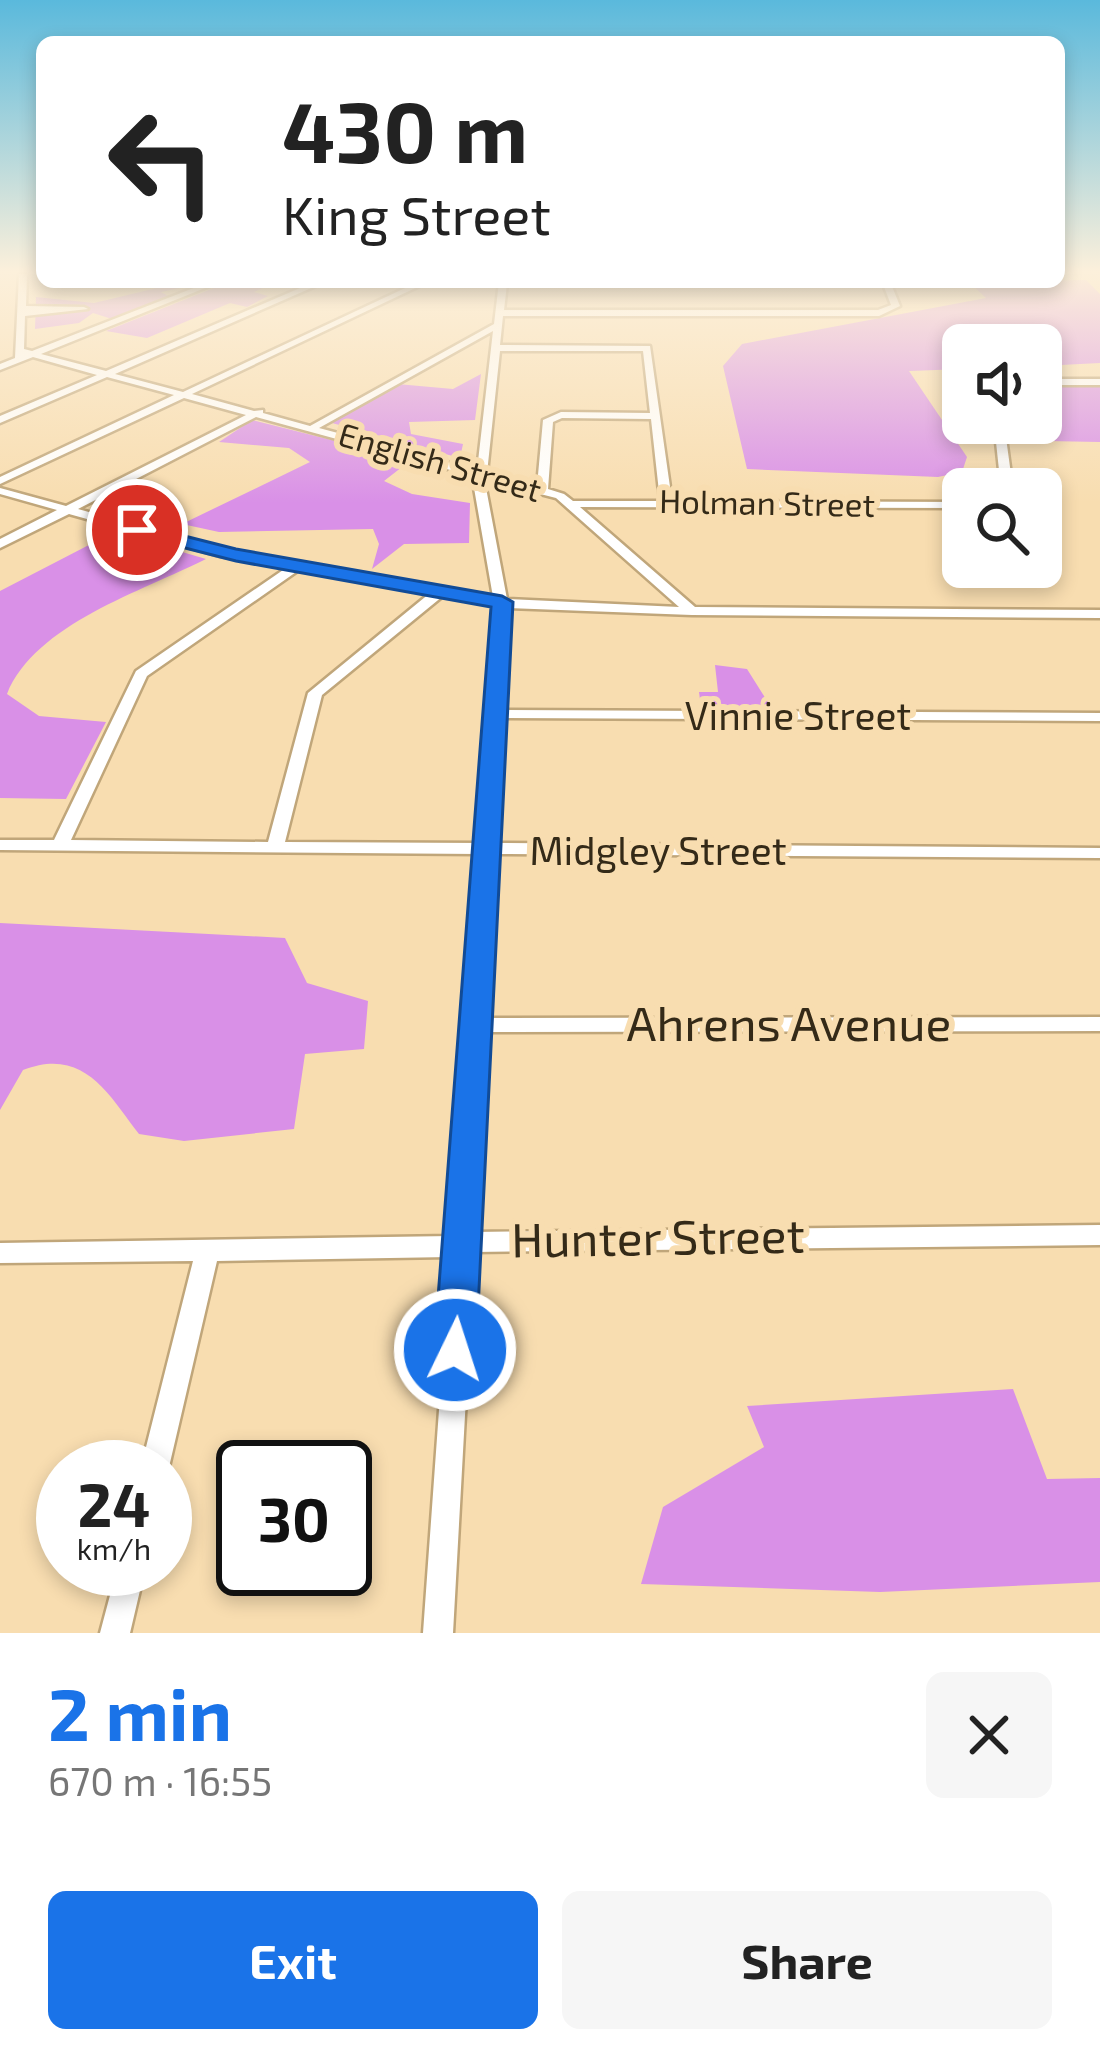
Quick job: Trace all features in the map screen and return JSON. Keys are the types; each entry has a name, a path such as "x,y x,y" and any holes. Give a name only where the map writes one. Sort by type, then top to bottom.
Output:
{"street":[{"path":"0,420 162,350"},
{"path":"0,481 277,350"},
{"path":"314,428 453,350"},
{"path":"438,1633 502,602 480,472 496,350"},
{"path":"646,350 666,501"},
{"path":"0,367 23,351"},
{"name":"English Street","path":"23,351 542,490 575,504 692,611"},
{"path":"1062,382 1100,382"},
{"path":"0,544 259,412"},
{"path":"542,490 545,427 550,418 655,416"},
{"path":"0,490 220,552 548,609 1100,614"},
{"name":"Holman Street","path":"575,504 942,505"},
{"path":"60,845 141,674 297,566"},
{"path":"275,848 315,693 441,591"},
{"name":"Vinnie Street","path":"496,714 1100,717"},
{"name":"Midgley Street","path":"0,845 1100,854"},
{"name":"Ahrens Avenue","path":"478,1025 1100,1024"},
{"name":"Hunter Street","path":"0,1253 1100,1235"},
{"path":"162,1440 208,1250"},
{"path":"115,1633 124,1596"}],"shaded area":[{"path":"737,350 942,350 942,370 909,371 942,420 942,444 958,444 967,457 963,468 942,468 938,477 747,469 723,366"},
{"path":"1062,350 1100,350 1100,363 1062,365"},
{"path":"481,374 475,420 409,422 411,434 463,444 460,458 332,423 397,384 453,389"},
{"path":"1062,387 1100,387 1100,442 1062,441"},
{"path":"252,420 411,460 384,481 412,494 470,503 469,543 404,544 372,569 379,544 373,529 219,532 182,524 310,462 289,448 219,442"},
{"path":"114,532 206,559 93,612 41,648 21,669 7,694 39,716 106,722 66,799 0,798 0,591"},
{"path":"715,665 747,669 771,707 701,707 699,692 718,692"},
{"path":"0,923 285,938 307,983 368,1001 364,1049 305,1054 294,1129 184,1141 139,1134 93,1078 63,1064 23,1070 0,1110"},
{"path":"1013,1389 1047,1479 1100,1478 1100,1582 880,1592 641,1584 663,1507 764,1447 747,1406"}],"route":[{"path":"137,530 236,555 502,602 455,1350"}]}
